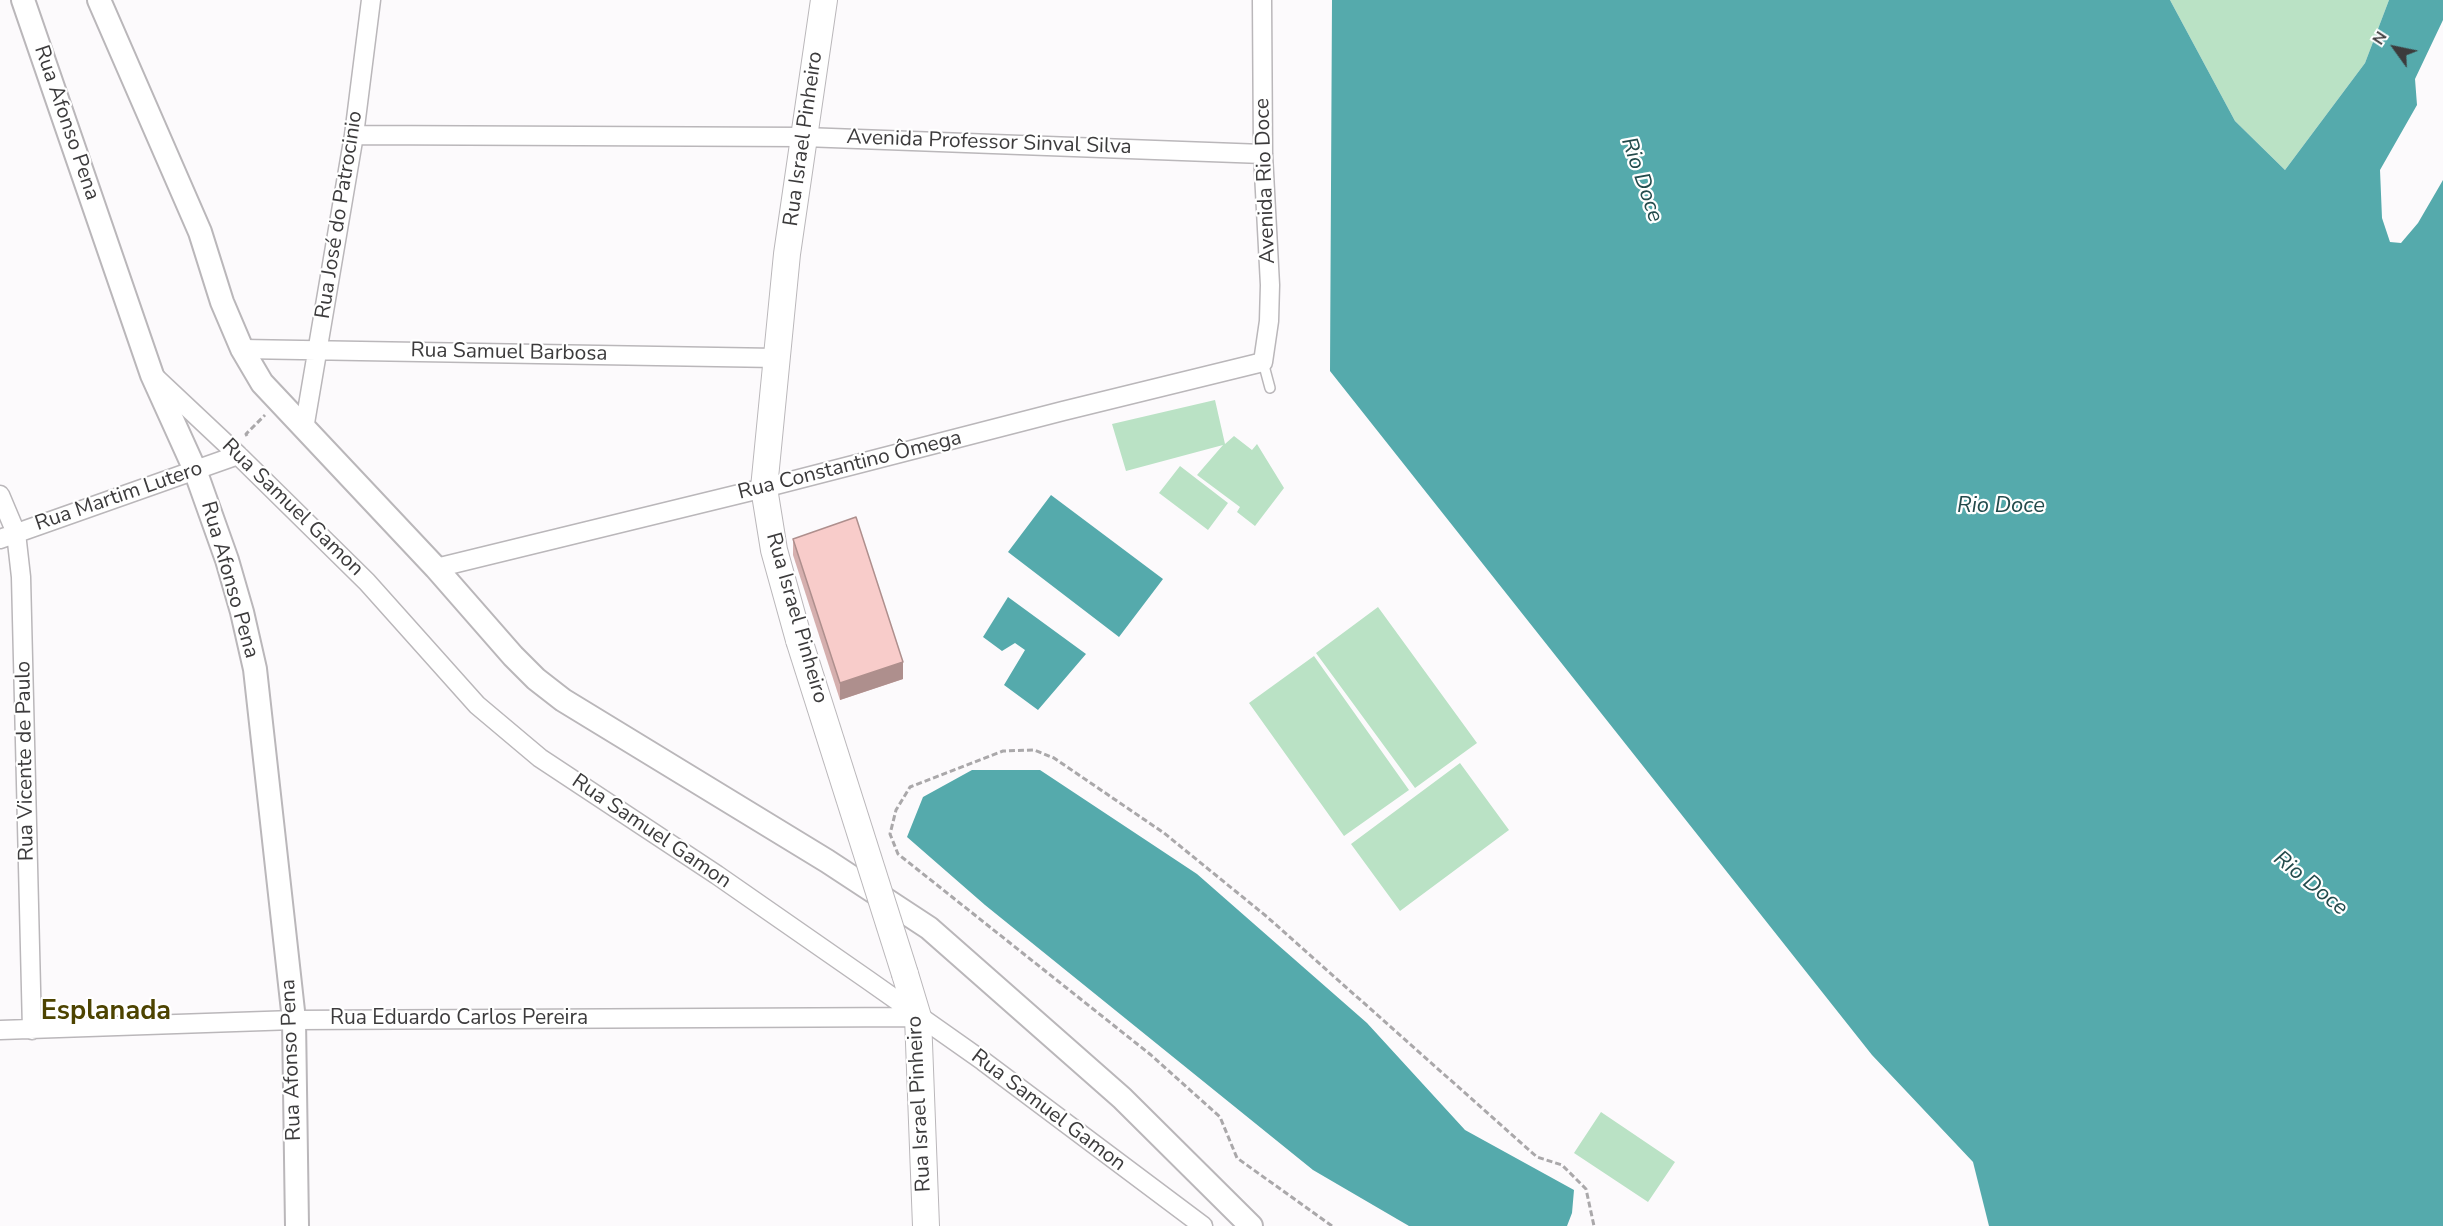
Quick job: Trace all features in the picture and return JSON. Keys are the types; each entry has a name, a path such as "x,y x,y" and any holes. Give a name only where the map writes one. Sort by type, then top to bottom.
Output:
{"main road":[{"name":"Rua Israel Pinheiro","path":"824,0 787,254 764,488 774,550 799,640 918,1017 926,1226"}],"street":[{"name":"Rua Afonso Pena","path":"23,0 152,375 195,470 230,571 255,669 294,1020 297,1226"},
{"path":"99,0 200,232 222,302 242,349 268,392 436,568 513,656 536,679 563,700 827,861 928,928 1122,1098 1251,1226"},
{"name":"Rua José do Patrocinio","path":"304,429 354,135 371,0"},
{"name":"Avenida Rio Doce","path":"1262,0 1263,154 1270,285 1269,321 1263,362"},
{"name":"Avenida Professor Sinval Silva","path":"354,135 804,137 1263,154"},
{"name":"Rua Samuel Barbosa","path":"242,349 776,358"},
{"name":"Rua Constantino Ômega","path":"436,568 1263,362"},
{"name":"Rua Samuel Gamon","path":"152,375 368,582 477,705 540,758 717,875 983,1061 1200,1225"},
{"name":"Rua Martim Lutero","path":"8,536 238,455"},
{"name":"Rua Vicente de Paulo","path":"0,495 8,536 21,577 32,1030"},
{"name":"Rua Eduardo Carlos Pereira","path":"0,1030 294,1020 918,1017"}],"lane":[{"path":"1263,362 1270,388"}],"path":[{"path":"238,455 248,440 246,434 267,414 264,399 268,392"},
{"path":"1332,1226 1237,1158 1220,1117 1151,1055 898,854 890,834 896,810 910,787 1003,751 1034,750 1054,758 1164,833 1266,916 1537,1157 1562,1165 1586,1189 1594,1226"}],"green space":[{"path":"2170,0 2389,0 2365,63 2285,170 2235,121"},
{"path":"1215,400 1225,444 1234,436 1252,450 1257,444 1284,488 1255,526 1237,512 1240,507 1197,475 1223,445 1126,471 1112,424"},
{"path":"1180,466 1228,503 1208,530 1159,493"},
{"path":"1378,607 1477,743 1415,788 1316,653"},
{"path":"1314,656 1409,790 1344,836 1249,703"},
{"path":"1460,763 1509,830 1400,911 1351,844"},
{"path":"1601,1112 1675,1162 1648,1202 1574,1153"}],"water":[{"name":"Rio Doce","path":"1332,0 2170,0 2235,121 2285,170 2365,63 2389,0 2443,0 2443,20 2415,79 2417,105 2380,170 2382,218 2390,242 2401,243 2418,223 2443,180 2443,1226 1989,1226 1973,1162 1872,1055 1330,371"},
{"path":"1051,495 1163,579 1119,637 1008,552"},
{"path":"1008,597 1086,654 1038,710 1004,685 1025,650 1015,643 1002,651 983,637"},
{"path":"972,770 1040,770 1197,874 1367,1023 1465,1130 1574,1190 1572,1213 1567,1226 1409,1226 1313,1170 985,905 907,837 923,797"}],"building":[{"path":"856,517 903,662 840,683 793,539"}],"district":[{"name":"Esplanada","path":"106,1012"}]}
